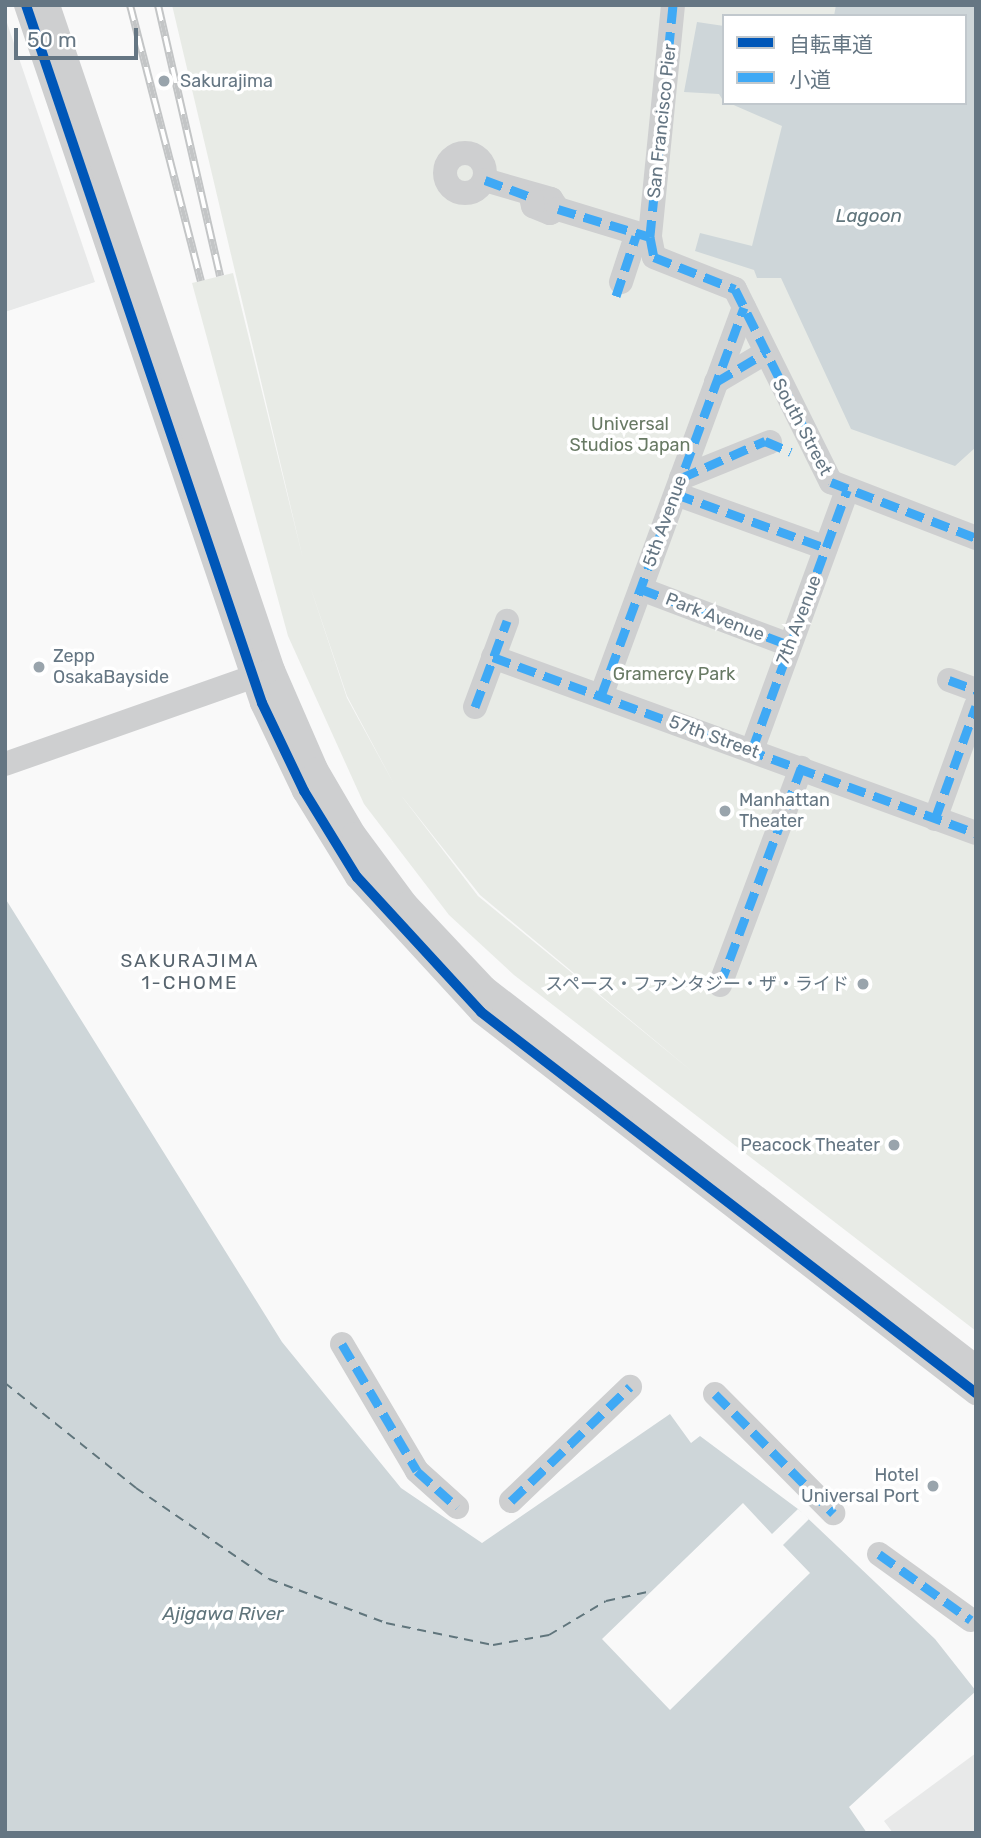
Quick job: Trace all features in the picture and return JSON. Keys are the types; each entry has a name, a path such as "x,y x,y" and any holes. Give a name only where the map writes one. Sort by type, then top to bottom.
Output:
{"street":[{"path":"26,5 263,673 324,825 357,877 433,965 490,1019 976,1393"},
{"path":"48,5 263,673 354,834 459,963 514,1012 976,1367"},
{"name":"San Francisco Pier","path":"618,290 643,237 673,5"},
{"path":"485,180 531,197 551,199 558,209 643,237 659,261 735,289 744,307"},
{"name":"South Street","path":"744,307 824,474 848,490 976,538"},
{"name":"5th Avenue","path":"601,696 744,307"},
{"path":"716,382 765,353"},
{"path":"678,486 780,447"},
{"path":"678,486 826,548"},
{"name":"7th Avenue","path":"752,750 848,490"},
{"name":"Park Avenue","path":"641,589 789,645"},
{"path":"475,708 507,621"},
{"name":"57th Street","path":"494,657 976,834"},
{"path":"5,764 263,673"},
{"path":"949,680 976,690"},
{"path":"935,819 976,706"},
{"path":"720,985 801,768"},
{"path":"342,1344 417,1471 457,1507"},
{"path":"511,1501 630,1387"},
{"path":"715,1394 833,1513"},
{"path":"879,1554 971,1620"}],"shaded area":[{"path":"5,17 95,282 5,312"},
{"path":"976,1753 976,1833 893,1833 884,1821"}],"green space":[{"name":"Universal Studios Japan","path":"172,5 976,5 976,1331 514,975 449,915 364,804 288,636 192,283 233,273 303,559","holes":["309,583 347,696 395,786 347,698","400,794 480,895 694,1073 478,896"]}],"water":[{"name":"Lagoon","path":"836,5 976,5 976,447 955,466 851,429 781,278 757,278 754,270 695,251 700,233 752,246 782,126 734,105 967,105 967,14 834,14"},
{"path":"697,22 722,26 722,99 719,94 684,92"},
{"name":"Ajigawa River","path":"5,898 282,1342 401,1488 482,1543 670,1414 691,1443 700,1436 798,1509 935,1639 976,1691 849,1807 867,1833 5,1833"}],"pier":[{"path":"743,1503 772,1534 798,1509 809,1519 783,1545 810,1573 670,1710 602,1639"}],"ferry route":[{"path":"5,1383 136,1488 269,1579 386,1623 493,1645 549,1635 606,1601 652,1591"}],"railway":[{"path":"130,5 201,281"},
{"path":"158,5 220,276"}],"marked path":[{"path":"673,5 650,237 654,257 735,289 831,482 976,538"},
{"path":"485,180 531,197"},
{"path":"558,209 650,237"},
{"path":"616,296 636,236"},
{"path":"601,696 744,307"},
{"path":"716,382 765,353"},
{"path":"681,478 765,441 791,452"},
{"path":"752,750 847,490"},
{"path":"676,494 826,548"},
{"path":"641,589 789,645"},
{"path":"475,707 507,621"},
{"path":"493,657 976,833"},
{"path":"949,680 976,690"},
{"path":"935,819 976,706"},
{"path":"720,985 801,768"},
{"path":"342,1344 417,1471 457,1507"},
{"path":"511,1501 630,1387"},
{"path":"715,1394 833,1513"},
{"path":"879,1554 971,1620"}],"cycle path":[{"path":"26,5 262,703 304,791 357,877 481,1012 976,1393"}],"place":[{"name":"Sakurajima","path":"164,81"},
{"name":"Zepp OsakaBayside","path":"39,667"},
{"name":"Manhattan Theater","path":"725,811"},
{"name":"スペース・ファンタジー・ザ・ライド","path":"863,984"},
{"name":"Peacock Theater","path":"894,1145"},
{"name":"Hotel Universal Port","path":"933,1486"}],"district":[{"name":"SAKURAJIMA 1-CHOME","path":"190,972"}],"park label":[{"name":"Gramercy Park","path":"674,674"}]}
